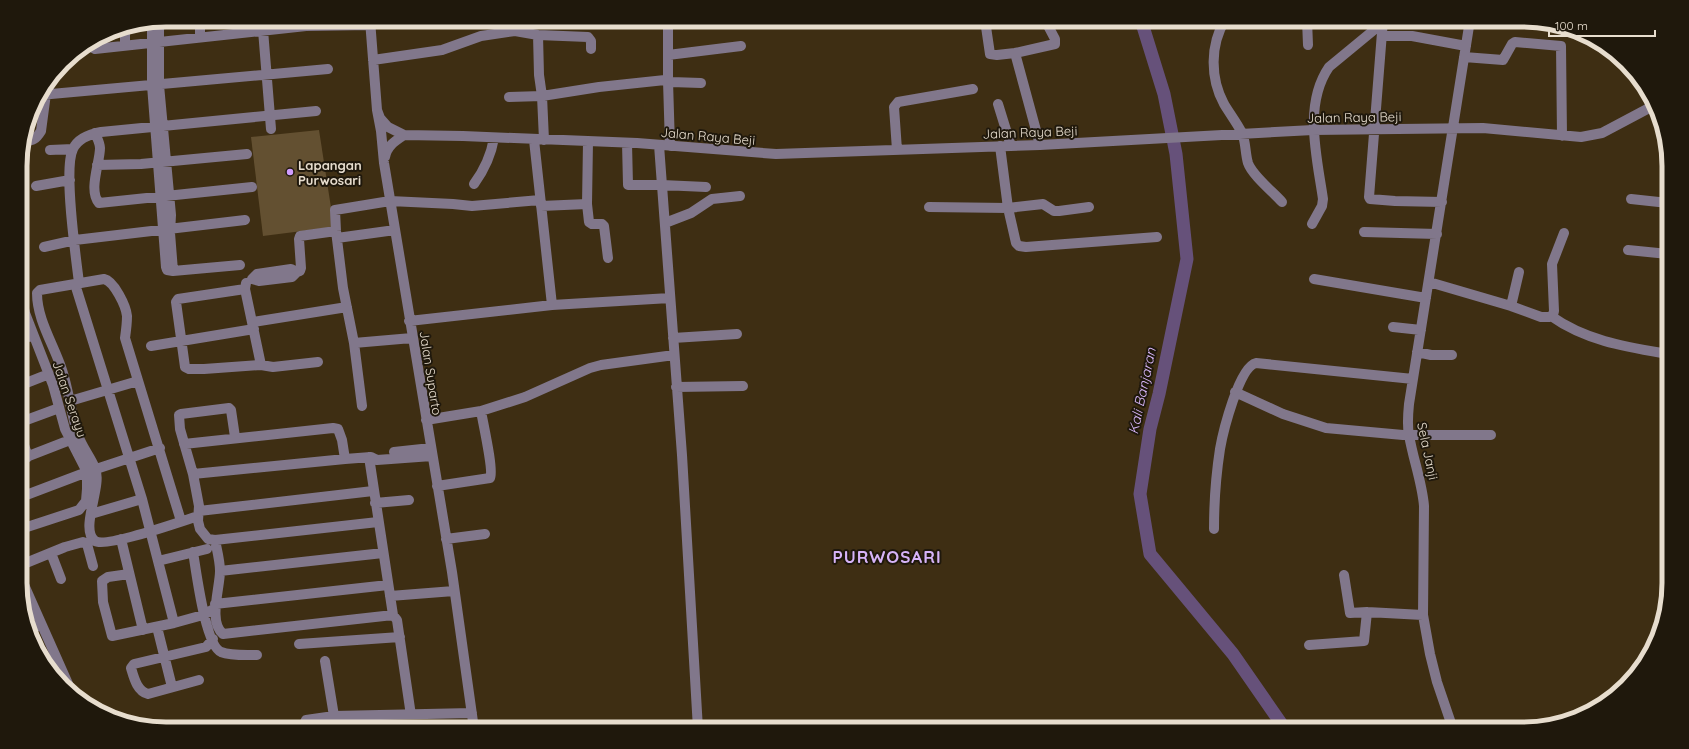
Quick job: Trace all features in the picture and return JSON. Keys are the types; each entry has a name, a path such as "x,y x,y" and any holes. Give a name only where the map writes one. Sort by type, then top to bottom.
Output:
{"street":[{"path":"155,42 158,27"},
{"path":"200,27 200,37"},
{"path":"93,48 96,49 280,27"},
{"name":"Jalan Suparto","path":"370,27 377,110 381,131 384,163 446,540 473,722"},
{"path":"668,27 670,146"},
{"path":"986,27 990,54 996,55 1015,53 1055,44 1055,39 1049,27"},
{"path":"1222,27 1214,46 1215,76 1224,104 1243,134 1249,166 1282,202"},
{"path":"1307,27 1308,45"},
{"path":"1312,224 1322,206 1323,199 1314,130 1318,88 1323,75 1337,60 1380,27"},
{"path":"1383,27 1368,197 1370,199 1395,201 1442,202"},
{"path":"1388,27 1412,36 1466,46"},
{"name":"Sela Janji","path":"1451,722 1437,682 1430,654 1424,615 1423,490 1409,434 1409,404 1469,27"},
{"path":"153,28 155,42 155,85 158,126 167,229 173,270 240,265"},
{"path":"263,30 271,129"},
{"path":"373,60 442,50 494,34 515,31 538,35 588,37 591,40 591,50"},
{"path":"125,34 125,45"},
{"path":"538,35 539,75 542,96 539,140 541,203 552,305"},
{"path":"1464,57 1504,60 1512,44 1515,42 1561,46 1562,136"},
{"path":"668,55 741,46"},
{"path":"1015,53 1040,145"},
{"path":"48,92 155,85 328,69"},
{"path":"509,97 542,96 599,87 668,81 702,83"},
{"path":"897,150 895,104 898,102 973,89"},
{"path":"30,141 33,141 41,131 43,102"},
{"path":"998,104 1011,146"},
{"name":"Jalan Raya Beji","path":"404,135 627,143 776,154 1040,145 1314,130 1490,129 1581,137 1602,133 1649,108"},
{"path":"377,110 380,118 388,127 404,135"},
{"path":"174,623 151,530 77,284 70,180 70,162 73,149 84,138 95,133 316,111"},
{"path":"95,133 100,149 94,178 96,199 99,203 252,187"},
{"path":"384,163 389,147 394,141 404,135"},
{"path":"474,184 487,164 491,154 494,138"},
{"path":"588,142 587,204 589,222 592,224 602,224 604,226 608,258"},
{"path":"627,143 628,185 662,184 706,187"},
{"path":"659,145 698,722"},
{"path":"1000,146 1008,208 1016,243 1019,246 1026,247 1157,238"},
{"path":"50,150 73,149"},
{"path":"96,166 141,164 247,154"},
{"path":"36,186 70,180"},
{"path":"665,223 691,213 712,199 740,196"},
{"path":"1631,199 1662,202"},
{"path":"362,406 354,343 336,235 335,210 390,201 472,206 541,203 587,204"},
{"path":"930,207 1008,208 1043,204 1053,210 1059,211 1089,207"},
{"path":"44,247 75,240 245,220"},
{"path":"261,365 245,289 247,282 252,279 259,281 292,277 300,271 300,236 336,235 395,230"},
{"path":"1364,232 1437,234"},
{"path":"1551,316 1554,311 1552,264 1564,233"},
{"path":"1628,250 1662,253"},
{"path":"1511,306 1519,272"},
{"path":"1314,278 1426,298"},
{"path":"181,521 126,338 127,316 123,302 108,280 104,279 45,288 37,292 37,299 46,332 62,368 70,402 96,491 89,526 94,540 100,543 121,539 181,521 198,514 373,491"},
{"path":"1429,282 1511,306 1541,317 1551,316 1567,327 1609,343 1662,353"},
{"path":"245,289 178,299 176,302 184,365 187,368 261,365 273,367 318,362"},
{"path":"410,321 469,313 552,305 670,298"},
{"path":"151,346 347,307"},
{"name":"Jalan Serayu","path":"27,318 49,374 64,429 91,470 86,501 79,510 27,527"},
{"path":"1393,327 1421,330"},
{"path":"673,338 737,334"},
{"path":"27,338 33,335"},
{"path":"354,343 412,338"},
{"path":"1417,352 1430,355 1452,355"},
{"path":"426,420 481,411 525,397 590,368 624,361 674,355"},
{"path":"1214,529 1220,448 1235,392 1251,364 1256,363 1413,379"},
{"path":"27,382 49,374"},
{"path":"70,402 138,381"},
{"path":"676,387 743,386"},
{"path":"1235,392 1287,416 1326,428 1404,435 1491,435"},
{"path":"27,420 59,408"},
{"path":"235,438 232,410 229,408 220,408 179,415 180,429 193,474 200,529 208,539 215,540 378,522"},
{"path":"437,486 490,478 490,463 481,411"},
{"path":"184,444 333,428 338,429 340,434 345,459"},
{"path":"27,457 70,440"},
{"path":"27,495 91,470 160,448"},
{"path":"193,474 370,457 377,460 431,452"},
{"path":"370,457 373,491 393,615 397,620 400,637 412,722"},
{"path":"91,514 142,499"},
{"path":"375,503 409,500"},
{"path":"446,540 485,534"},
{"path":"121,539 143,630"},
{"path":"215,540 220,571 215,607 216,619 221,633 224,634 393,615"},
{"path":"27,563 83,542 87,544 93,566"},
{"path":"158,561 207,549"},
{"path":"193,552 203,615 216,647 220,652 257,655"},
{"path":"51,553 61,579"},
{"path":"220,571 383,553"},
{"path":"129,574 108,576 102,581 103,602 112,636 157,627 203,615 215,607 388,585"},
{"path":"1344,575 1350,614 1367,612 1424,615"},
{"path":"390,596 454,591"},
{"path":"28,600 36,626 64,676"},
{"path":"1309,645 1364,641 1367,612"},
{"path":"157,627 172,687"},
{"path":"299,644 400,637"},
{"path":"199,680 153,693 145,693 137,685 130,668 134,664 206,647 213,639"},
{"path":"325,660 334,716"},
{"path":"305,722 306,720 334,716 472,713"}],"shaded area":[{"name":"Lapangan Purwosari","path":"319,130 334,227 263,236 251,137"}],"waterway":[{"name":"Kali Banjaran","path":"1143,27 1164,94 1176,154 1187,259 1159,394 1150,429 1140,494 1150,554 1233,654 1280,722"}],"place":[{"name":"Lapangan Purwosari","path":"290,172"}],"district":[{"name":"PURWOSARI","path":"887,556"}]}
